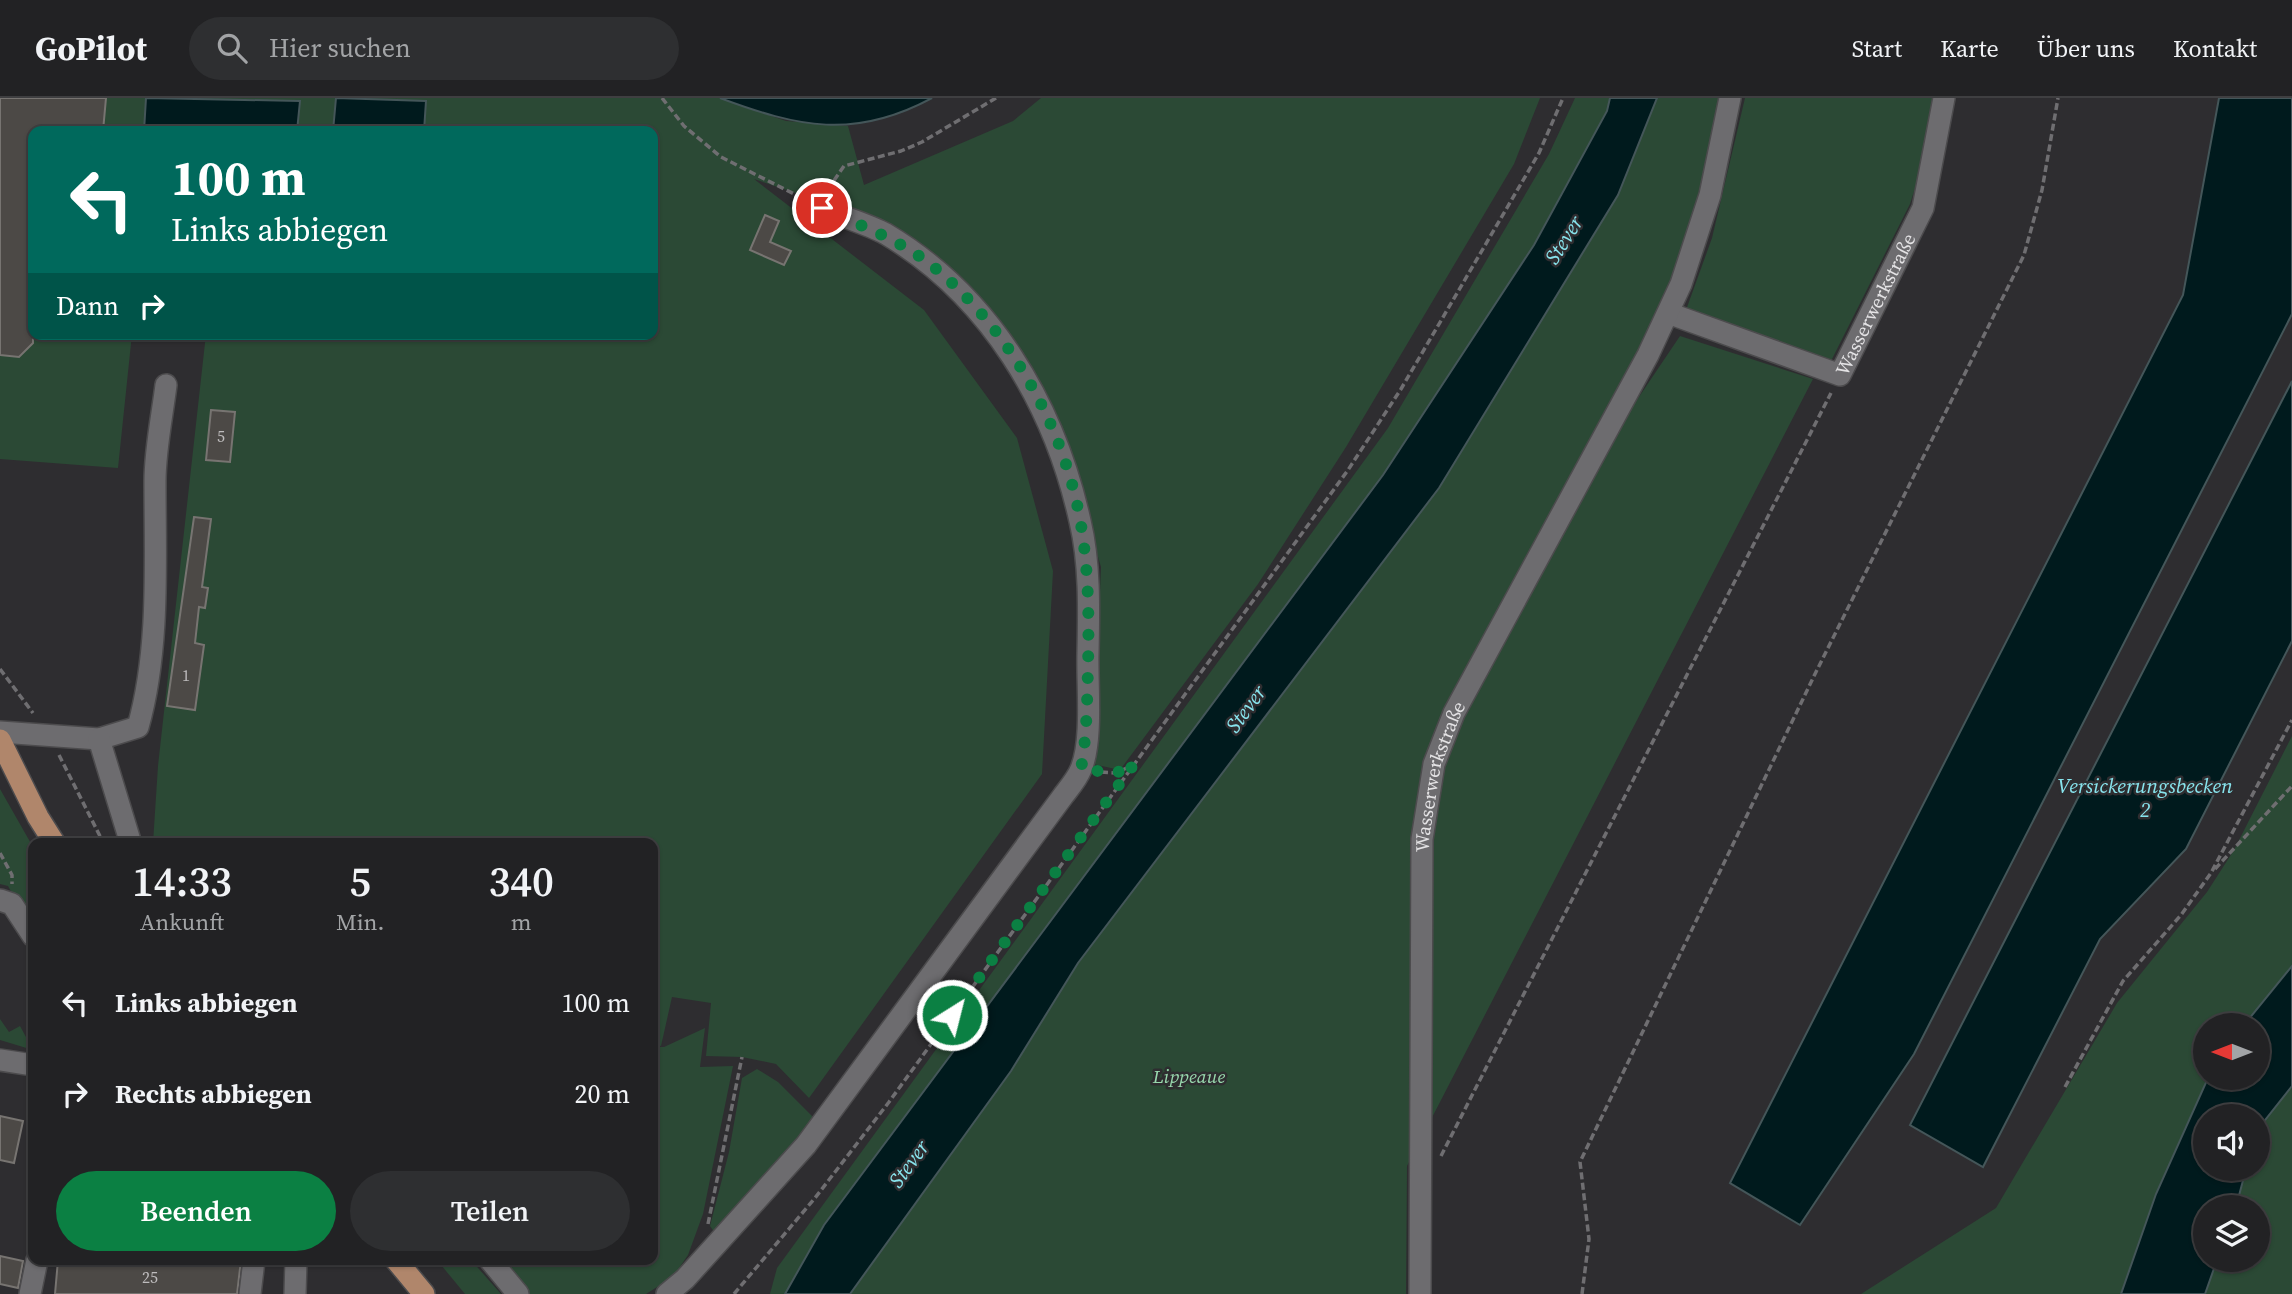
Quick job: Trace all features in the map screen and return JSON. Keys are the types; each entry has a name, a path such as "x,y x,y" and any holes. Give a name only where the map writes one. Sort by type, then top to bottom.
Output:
{"main road":[{"path":"0,740 37,817 51,838"},
{"path":"400,1265 424,1294"}],"street":[{"name":"Wasserwerkstraße","path":"1420,1294 1422,839 1434,764 1454,713 1668,313 1702,225 1730,98"},
{"name":"Wasserwerkstraße","path":"1668,313 1840,375 1923,208 1944,98"},
{"path":"667,1294 692,1271 806,1145 1081,769 1086,736 1087,574 1080,522 1048,421 1011,355 966,296 929,263 883,232 822,208"},
{"path":"0,732 99,739 138,727 146,698 157,547 155,480 166,385"},
{"path":"99,739 129,838"},
{"path":"6,902 28,930"},
{"path":"0,1060 28,1064"},
{"path":"30,1294 36,1265"},
{"path":"250,1294 253,1265"},
{"path":"295,1294 296,1265"},
{"path":"494,1265 518,1294"}],"path":[{"path":"662,98 684,126 721,158 822,208 830,183 844,166 912,147 996,98"},
{"path":"734,1294 815,1198 888,1102 1340,481 1401,389 1539,153 1563,98"},
{"path":"1583,1294 1589,1238 1580,1162 1809,686 2024,255 2042,190 2058,98"},
{"path":"1421,1175 1432,1174 1840,375"},
{"path":"0,669 50,736 101,838"},
{"path":"2065,1087 2123,981 2181,915 2210,873 2292,720"},
{"path":"1081,769 1116,773 1134,764"},
{"path":"2210,873 2292,786"},
{"path":"0,853 12,876 6,902"},
{"path":"707,1226 742,1057"}],"green space":[{"path":"0,98 720,98 786,121 848,126 864,185 1013,121 1041,98 1540,98 1514,164 1346,447 1258,584 1120,770 1093,764 1101,567 1059,424 978,296 886,223 754,179 924,310 1017,438 1053,571 1042,774 809,1098 776,1064 742,1057 706,1056 711,1003 672,997 661,1046 658,1045 658,838 153,838 158,766 205,340 658,340 658,126 28,126 28,340 131,340 118,468 0,459"},
{"name":"Lippeaue","path":"1575,98 1722,98 1708,184 1677,277 1525,566 1680,336 1813,379 1407,1166 1406,1294 770,1294 777,1268 1388,428 1549,154"},
{"path":"1745,98 1937,98 1929,144 1910,204 1831,361 1686,310 1712,238"},
{"path":"2292,736 2292,1294 1861,1294 1996,1208 2117,1003 2207,892 2234,850"},
{"path":"0,789 28,838 28,917 26,918 8,886 0,884"},
{"path":"0,1019 9,1032 20,1026 28,1041 28,1048 0,1040"},
{"path":"705,1028 700,1067 733,1066 703,1214 688,1255 673,1277 646,1294 529,1294 505,1265 658,1265 658,1047 664,1047"},
{"path":"757,1069 778,1082 817,1121 717,1236 710,1226 729,1152 742,1078"},
{"path":"441,1265 475,1265 501,1294 465,1294"}],"water":[{"path":"146,98 300,101 298,126 144,126"},
{"path":"336,98 426,101 424,126 333,126"},
{"path":"720,98 932,98 877,120 826,125 775,116"},
{"name":"Stever","path":"1610,98 1657,98 1618,195 1439,488 1078,963 1011,1071 850,1294 785,1294 824,1225 1383,475 1534,245 1607,111"},
{"path":"2219,98 2292,98 2292,314 1914,1054 1800,1225 1730,1183 2183,295"},
{"name":"Versickerungsbecken 2","path":"2292,381 2292,641 2186,849 2100,939 1983,1167 1910,1125"},
{"path":"2292,966 2292,1086 2270,1114 2270,1104 2196,1104 2203,1090 2270,1090 2270,1013 2254,1013"},
{"path":"2193,1111 2193,1181 2243,1181 2239,1195 2193,1195 2193,1272 2213,1272 2205,1294 2121,1294 2156,1194"}],"building":[{"path":"0,98 106,98 103,126 28,126 28,340 33,340 33,343 19,357 0,355"},
{"path":"765,215 779,221 770,242 791,251 784,265 750,250"},
{"path":"211,410 235,412 230,462 206,460"},
{"path":"194,517 211,519 202,587 208,588 205,608 199,607 195,643 204,645 195,710 167,706"},
{"path":"0,1116 23,1121 14,1163 0,1160"},
{"path":"0,1256 23,1261 18,1288 0,1284"},
{"path":"58,1265 240,1265 237,1294 55,1294"}],"route":[{"path":"822,208 883,232 929,263 966,296 990,325 1031,388 1048,421 1066,471 1084,548 1089,622 1086,736 1081,769 1116,773 1134,764 952,1015"}]}
